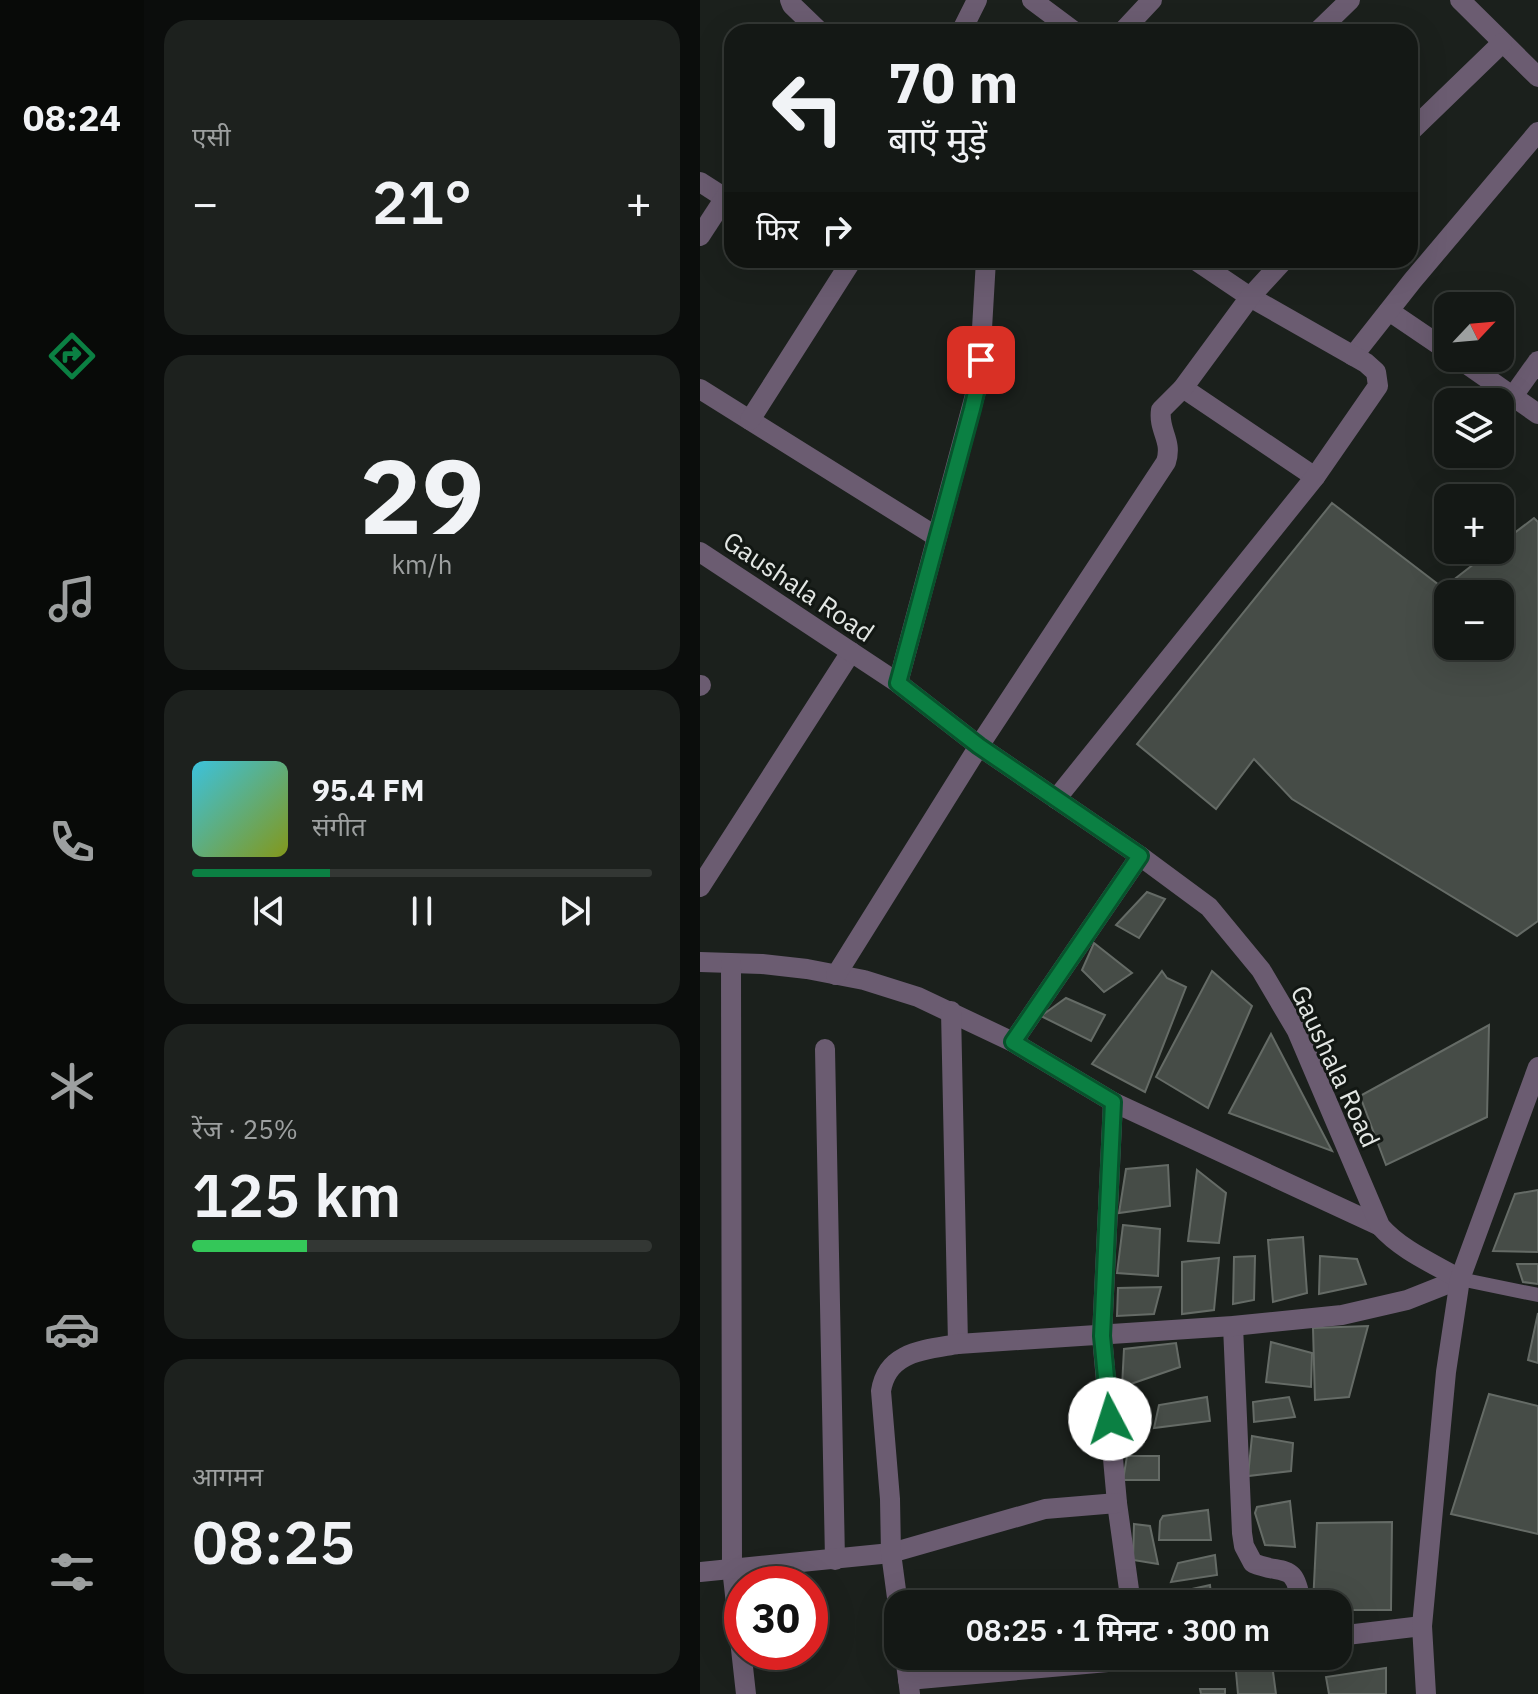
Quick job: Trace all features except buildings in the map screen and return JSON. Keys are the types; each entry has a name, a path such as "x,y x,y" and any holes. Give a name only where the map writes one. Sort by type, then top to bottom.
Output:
{"street":[{"path":"790,0 812,24"},
{"path":"965,24 977,0"},
{"path":"1032,0 1064,24"},
{"path":"1130,24 1152,0"},
{"path":"1325,24 1350,0"},
{"path":"1460,0 1538,77"},
{"path":"1418,124 1502,43"},
{"path":"1353,356 1538,132"},
{"path":"700,182 724,191"},
{"path":"700,236 724,200"},
{"path":"750,420 847,268"},
{"path":"898,683 979,380 986,268"},
{"path":"1056,799 1315,477 1378,386 1376,372 1353,356 1250,297 1207,268"},
{"path":"836,975 979,746 1166,462 1170,450 1162,428 1161,410 1183,388 1250,297 1277,268"},
{"path":"1389,311 1434,342"},
{"path":"1514,395 1538,361"},
{"path":"1478,372 1501,388"},
{"path":"1183,388 1315,477"},
{"path":"700,389 937,537"},
{"path":"1514,397 1538,414"},
{"name":"Gaushala Road","path":"700,552 898,683 979,746 1209,907 1261,970 1297,1031 1380,1226 1407,1250 1460,1279"},
{"path":"700,887 851,652"},
{"path":"1013,1042 1140,856"},
{"path":"700,962 762,964 836,975 864,980 918,997 1013,1042 1113,1102 1380,1226"},
{"path":"731,964 732,1566"},
{"path":"951,1011 958,1344"},
{"path":"825,1049 835,1560"},
{"path":"1426,1694 1422,1626 1446,1372 1460,1279 1538,1067"},
{"path":"1113,1102 1102,1336 1117,1503 1129,1590"},
{"path":"896,1590 881,1391 884,1374 898,1361 917,1351 958,1344 1102,1336 1342,1315 1407,1300 1460,1279"},
{"path":"1233,1326 1244,1546 1253,1563 1284,1569 1293,1576 1297,1590"},
{"path":"758,1566 891,1553 1045,1509 1117,1503"},
{"path":"700,1572 724,1569"},
{"path":"1352,1634 1422,1626"},
{"path":"743,1670 746,1694"},
{"path":"909,1687 1044,1670"}],"lane":[{"path":"1460,1279 1538,1295"}],"route":[{"path":"981,360 972,409 898,683 979,746 1140,856 1013,1042 1113,1102 1102,1336 1110,1419"}]}
